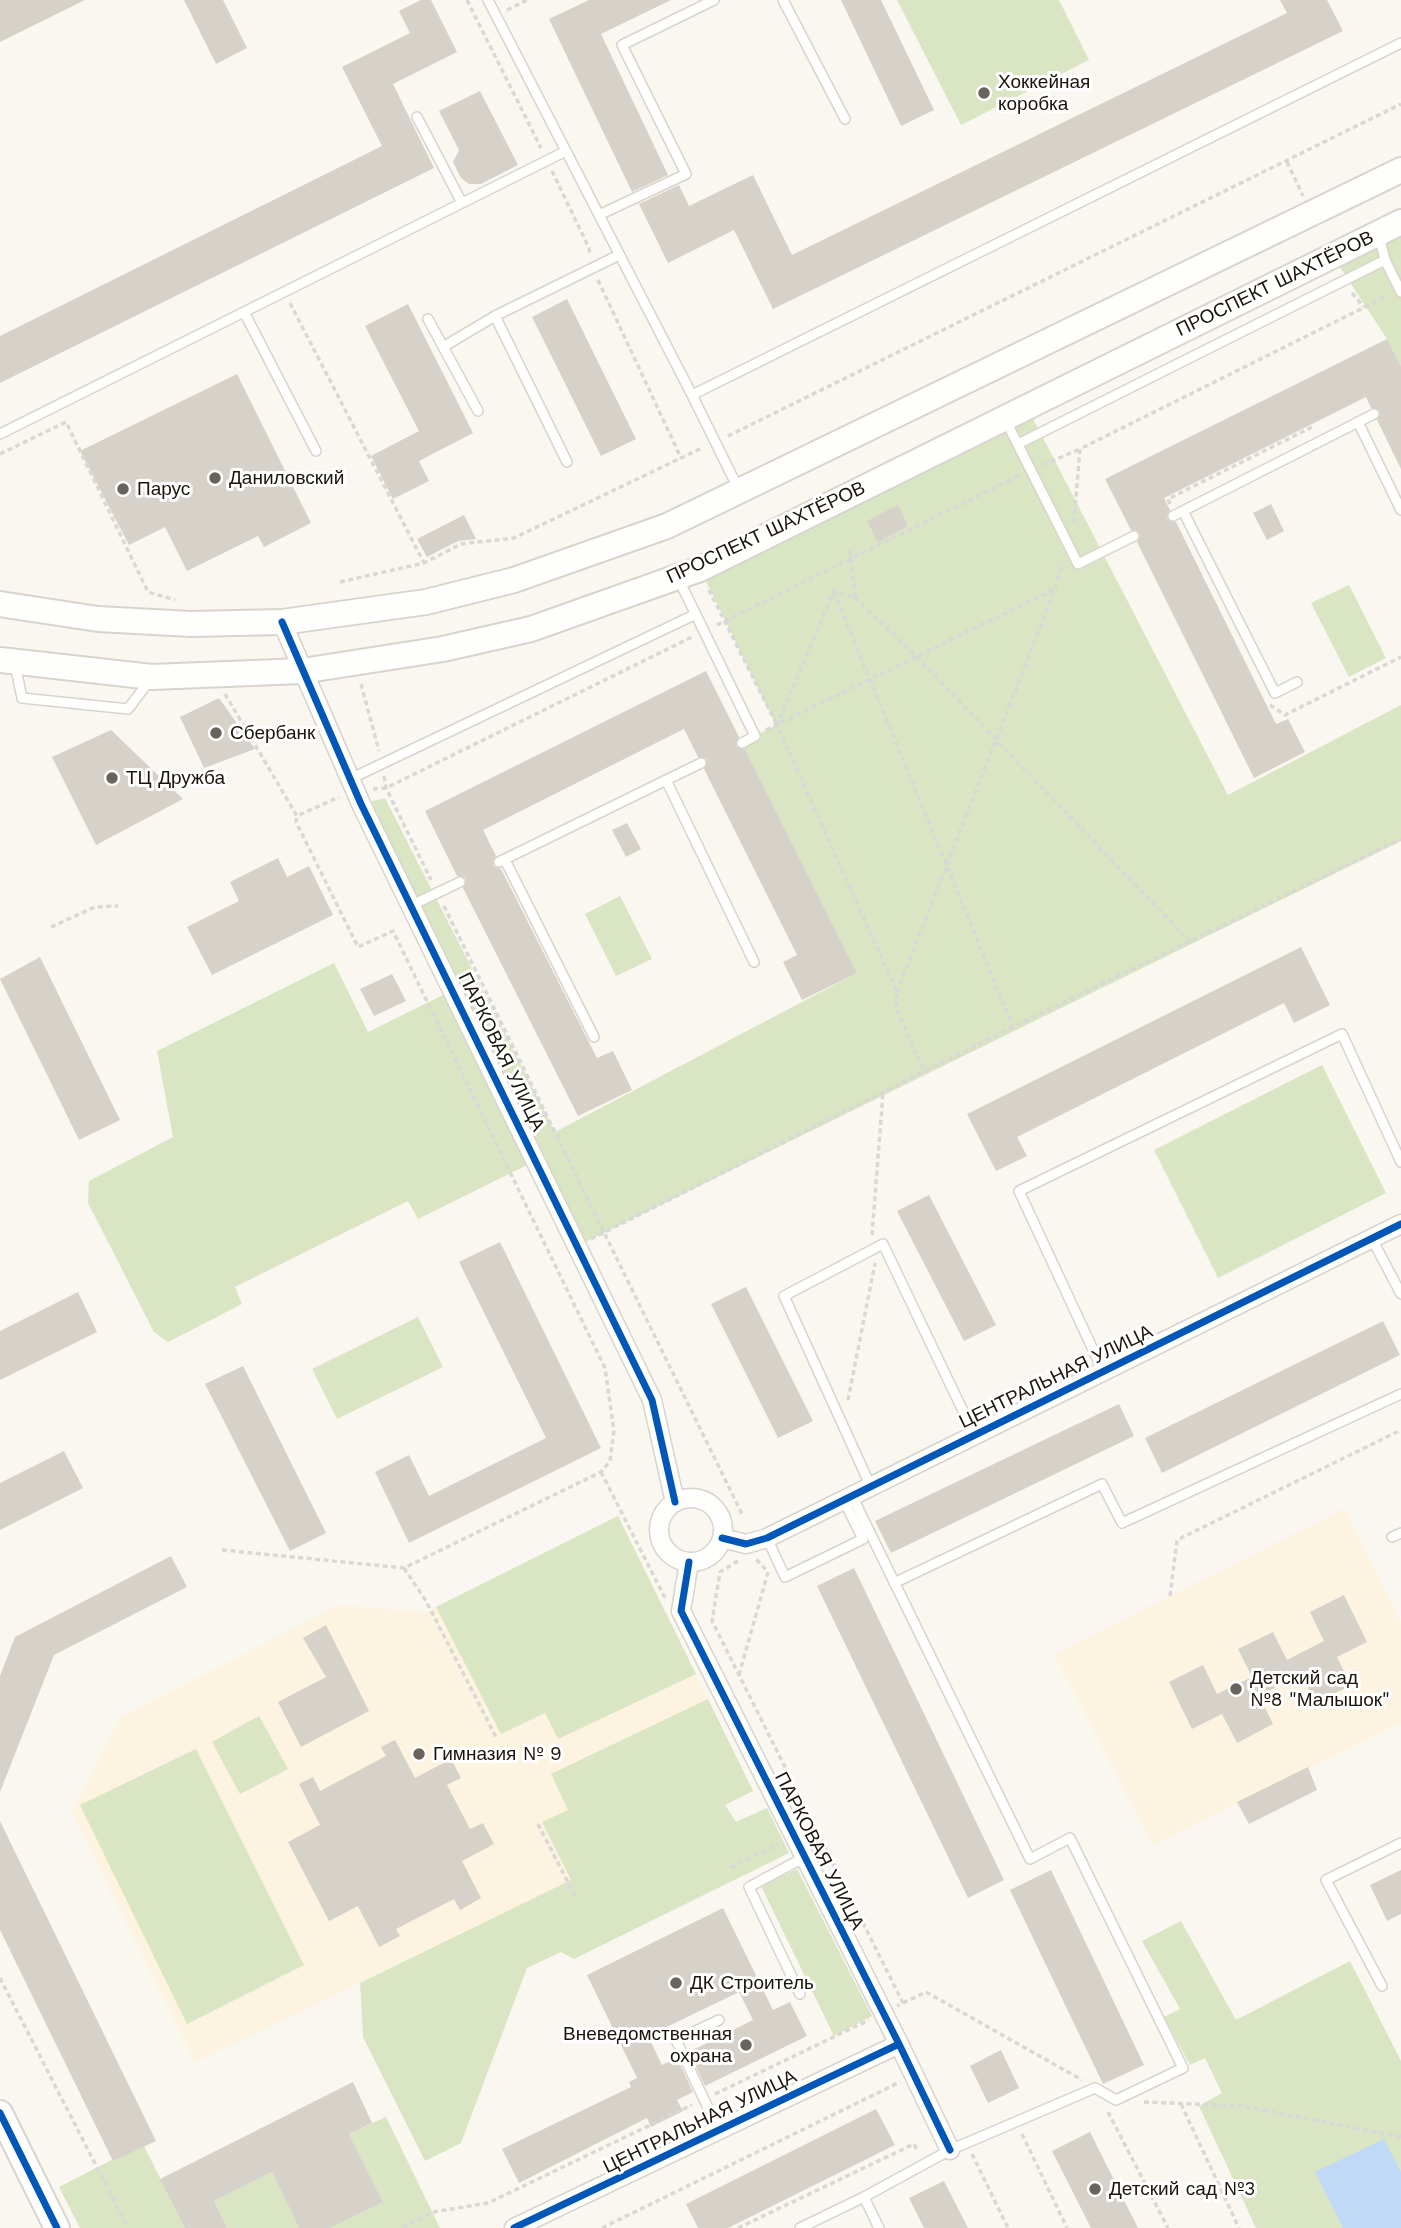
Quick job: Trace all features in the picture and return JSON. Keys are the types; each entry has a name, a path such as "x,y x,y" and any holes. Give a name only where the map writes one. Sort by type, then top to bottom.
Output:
{"main road":[{"path":"0,604 111,619 191,624 282,622 426,602 514,580 655,531 740,492 1401,170"},
{"name":"ПРОСПЕКТ ШАХТЁРОВ","path":"7,661 152,677 302,671 443,649 531,629 689,573 1401,222"},
{"path":"0,2113 57,2228"}],"street":[{"name":"ПАРКОВАЯ УЛИЦА","path":"282,622 353,785 653,1400 675,1502"},
{"name":"ЦЕНТРАЛЬНАЯ УЛИЦА","path":"722,1538 746,1544 767,1538 1401,1224"},
{"path":"695,1498 712,1505 722,1520 722,1538 710,1556 689,1562 677,1559 661,1541 661,1518 675,1502 695,1498"},
{"name":"ПАРКОВАЯ УЛИЦА","path":"689,1562 681,1611 900,2044 950,2150"},
{"name":"ЦЕНТРАЛЬНАЯ УЛИЦА","path":"514,2228 900,2044"}],"lane":[{"path":"488,0 740,492"},
{"path":"599,215 686,174 622,45 714,0"},
{"path":"783,0 845,120"},
{"path":"692,395 1401,43"},
{"path":"417,117 462,203"},
{"path":"0,434 566,151"},
{"path":"1379,233 1385,260 1400,291"},
{"path":"443,347 495,316 619,255"},
{"path":"1018,444 1385,260"},
{"path":"244,312 316,451"},
{"path":"495,316 567,462"},
{"path":"428,319 478,411"},
{"path":"1297,682 1275,694 1177,514 1374,414"},
{"path":"1005,418 1078,564 1134,536"},
{"path":"1358,422 1401,510"},
{"path":"689,573 694,615 755,736 742,743"},
{"path":"353,785 694,615"},
{"path":"7,661 22,698 128,709 152,677"},
{"path":"594,1037 502,861 701,763"},
{"path":"666,780 754,962"},
{"path":"412,905 460,882"},
{"path":"1103,1371 1019,1191 1342,1034 1401,1162"},
{"path":"1371,1239 1401,1294"},
{"path":"871,1487 784,1296 883,1244 974,1434"},
{"path":"894,1583 1102,1484 1122,1523 1401,1394"},
{"path":"800,2228 950,2150 1095,2088 1116,2100 1183,2068 1070,1838 1030,1859 894,1583 848,1499"},
{"path":"767,1538 785,1577 863,1539 848,1499"},
{"path":"1382,1986 1326,1880 1401,1843"},
{"path":"800,1994 749,1887 805,1857"},
{"path":"719,2020 676,2040 719,2131"},
{"path":"863,2197 879,2228"}],"path":[{"path":"467,0 589,248 591,265"},
{"path":"340,582 424,563 461,544 514,538 714,443 1401,104"},
{"path":"596,277 681,458"},
{"path":"711,628 851,557 1080,449 1400,291"},
{"path":"284,292 424,563"},
{"path":"0,454 66,422 148,592 181,602"},
{"path":"1177,514 1168,499 1322,423"},
{"path":"925,1073 896,1007 897,992 1055,588 1074,527 1080,449"},
{"path":"850,550 855,598"},
{"path":"689,573 723,622 777,725 897,992"},
{"path":"755,736 1055,588"},
{"path":"834,591 855,598 916,656 994,741 1190,942"},
{"path":"834,591 1013,1027"},
{"path":"777,725 834,591"},
{"path":"297,816 353,785 386,788 698,634"},
{"path":"1266,697 1272,709 1285,715 1401,657"},
{"path":"359,679 371,715 386,788 742,1514"},
{"path":"218,683 297,816 296,822 358,947 393,931 605,1368 614,1431 610,1461 601,1472 404,1568 222,1550"},
{"path":"577,1246 1013,1027 1401,839"},
{"path":"51,927 95,907 118,906"},
{"path":"847,1405 875,1265 871,1225 883,1093"},
{"path":"1170,1596 1177,1540 1401,1430"},
{"path":"739,1675 768,1572 751,1554"},
{"path":"740,1560 720,1572 712,1621 903,2003"},
{"path":"404,1568 426,1601 496,1737"},
{"path":"538,1824 576,1898"},
{"path":"731,1868 786,1840"},
{"path":"0,1978 128,2228"},
{"path":"713,2095 926,1992 1095,2088 1168,2228"},
{"path":"602,2228 914,2075"},
{"path":"1116,2100 1242,2106 1401,2137"},
{"path":"402,2228 433,2212 488,2203 700,2101"},
{"path":"1181,2105 1239,2228"},
{"path":"967,2143 1007,2228"}],"shaded area":[{"name":"Детский сад №8 \"Малышок\"","path":"1345,1508 1401,1623 1401,1723 1152,1845 1054,1654"},
{"name":"Гимназия № 9","path":"618,1516 753,1791 195,2063 72,1813 121,1717 338,1605 426,1612"}],"green space":[{"name":"Хоккейная коробка","path":"897,0 1059,0 1089,60 961,125"},
{"path":"1401,222 1401,366 1387,339 1332,255"},
{"path":"1027,407 1228,795 1401,705 1401,841 577,1246 361,804 385,798 555,1132 857,973 742,743 776,725 700,569"},
{"path":"1349,585 1386,658 1349,677 1311,603"},
{"path":"620,896 652,959 616,976 585,914"},
{"path":"334,963 368,1032 443,995 527,1165 418,1219 408,1201 235,1287 242,1304 168,1342 154,1332 88,1203 89,1181 173,1137 157,1051"},
{"path":"1322,1065 1386,1193 1218,1278 1154,1150"},
{"path":"418,1317 443,1367 337,1419 312,1369"},
{"path":"618,1516 696,1674 558,1739 545,1713 501,1734 436,1607"},
{"path":"708,1699 753,1791 725,1805 736,1822 767,1808 789,1853 574,1959 561,1952 527,1968 461,2143 425,2161 363,2037 360,1983 571,1880 542,1822 568,1810 551,1774"},
{"path":"259,1716 288,1769 240,1794 212,1742"},
{"path":"196,1749 304,1965 187,2024 80,1805"},
{"path":"797,1869 872,2016 834,2036 761,1886"},
{"path":"1181,1921 1236,2020 1350,1961 1401,2061 1401,2228 1256,2228 1199,2106 1222,2093 1205,2058 1190,2065 1164,2017 1180,2009 1142,1941"},
{"path":"386,2117 440,2228 330,2228 383,2202 349,2134"},
{"path":"143,2144 185,2228 80,2228 59,2187"},
{"path":"272,2172 299,2228 227,2228 214,2201"}],"water":[{"path":"1384,2139 1401,2172 1401,2228 1343,2228 1315,2172"}],"building":[{"path":"0,0 85,0 0,42"},
{"path":"184,0 223,0 247,48 216,64"},
{"path":"421,0 431,0 457,52 393,84 434,168 0,383 0,336 382,146 342,67 410,33 399,11"},
{"path":"589,0 671,0 601,34 668,175 632,192 549,19"},
{"path":"841,0 881,0 934,110 901,126"},
{"path":"1280,0 1327,0 1343,31 773,309 734,230 668,263 639,204 679,185 689,206 753,175 792,255 1287,13"},
{"path":"480,91 518,165 481,184 469,184 461,178 453,162 459,150 439,111"},
{"path":"567,299 636,439 601,456 532,317"},
{"path":"408,304 473,433 419,461 429,481 393,499 371,456 419,431 365,326"},
{"path":"1387,339 1401,366 1401,469 1377,420 1380,411 1371,408 1366,397 1164,498 1170,510 1167,519 1176,522 1276,724 1288,719 1305,752 1254,778 1137,542 1140,534 1131,530 1105,479"},
{"name":"Даниловский","path":"237,374 311,523 264,547 258,536 187,571 165,527 129,545 80,451"},
{"path":"1271,504 1284,531 1267,540 1253,513"},
{"path":"898,505 908,526 878,542 867,521"},
{"path":"464,515 476,539 458,541 427,557 417,539"},
{"path":"706,671 739,737 736,746 745,749 857,973 802,1000 783,962 797,955 704,769 707,759 698,757 684,729 483,830 496,856 493,866 501,869 597,1058 613,1051 632,1090 578,1116 463,888 466,878 457,876 425,811"},
{"name":"Сбербанк","path":"219,698 255,749 204,768 180,717"},
{"name":"ТЦ Дружба","path":"111,730 183,799 96,845 52,757"},
{"path":"627,823 641,849 626,857 612,830"},
{"path":"278,858 287,877 309,866 333,915 212,975 187,927 239,901 230,882"},
{"path":"1301,947 1330,1005 1294,1023 1284,1003 1017,1137 1027,1156 996,1171 967,1114"},
{"path":"40,957 120,1120 79,1140 0,979"},
{"path":"392,974 406,1001 374,1016 360,989"},
{"path":"929,1195 996,1325 964,1341 897,1211"},
{"path":"500,1242 601,1448 409,1543 375,1472 409,1455 429,1496 546,1438 459,1262"},
{"path":"746,1287 813,1421 778,1438 711,1304"},
{"path":"78,1292 97,1332 0,1380 0,1331"},
{"path":"1383,1321 1400,1355 1162,1473 1145,1438"},
{"path":"243,1366 326,1533 290,1551 205,1384"},
{"path":"1119,1404 1134,1436 891,1553 875,1521"},
{"path":"64,1451 83,1488 0,1530 0,1483"},
{"path":"171,1556 187,1587 54,1655 0,1792 0,1676 15,1637"},
{"path":"854,1568 1004,1880 968,1898 817,1586"},
{"name":"Детский сад №8 \"Малышок\"","path":"1344,1595 1367,1642 1337,1657 1351,1685 1316,1703 1301,1674 1259,1696 1273,1724 1237,1743 1222,1714 1192,1729 1169,1682 1203,1665 1217,1694 1252,1677 1238,1649 1273,1632 1287,1660 1324,1641 1310,1612"},
{"path":"326,1625 369,1711 301,1747 278,1702 326,1677 303,1638"},
{"path":"395,1740 415,1778 451,1759 461,1778 447,1785 470,1829 483,1823 494,1844 462,1861 481,1898 460,1910 454,1899 396,1929 400,1936 379,1947 358,1906 329,1921 288,1842 320,1825 299,1784 313,1777 320,1791 386,1756 381,1747"},
{"path":"1308,1767 1317,1790 1249,1824 1237,1802"},
{"path":"0,1821 156,2141 113,2161 0,1930"},
{"path":"1051,1870 1144,2065 1103,2084 1010,1890"},
{"path":"1401,1870 1401,1914 1387,1921 1370,1885"},
{"path":"723,1908 773,2010 790,2002 807,2036 705,2086 689,2052 753,2020 739,1992 648,2036 662,2065 677,2058 693,2092 677,2100 683,2111 651,2127 647,2118 519,2183 502,2149 631,2087 629,2082 637,2078 587,1975"},
{"path":"1001,2050 1019,2088 988,2103 970,2066"},
{"path":"353,2082 372,2123 349,2134 383,2202 330,2228 299,2228 272,2172 214,2201 227,2228 185,2228 160,2179"},
{"path":"876,2109 895,2145 728,2228 698,2228 686,2204"},
{"name":"Детский сад №3","path":"1090,2132 1138,2228 1091,2228 1052,2151"},
{"path":"944,2181 968,2228 924,2228 909,2198"}],"cycle path":[{"path":"282,622 361,804 652,1400 675,1502"},
{"path":"722,1538 746,1544 767,1538 1401,1224"},
{"path":"689,1562 681,1611 950,2150"},
{"path":"514,2228 899,2044"},
{"path":"0,2113 57,2228"}],"place":[{"name":"Хоккейная коробка","path":"984,93"},
{"name":"Даниловский","path":"215,478"},
{"name":"Парус","path":"123,489"},
{"name":"Сбербанк","path":"216,733"},
{"name":"ТЦ Дружба","path":"112,778"},
{"name":"Детский сад №8 \"Малышок\"","path":"1236,1689"},
{"name":"Гимназия № 9","path":"419,1754"},
{"name":"ДК Строитель","path":"676,1983"},
{"name":"Вневедомственная охрана","path":"746,2045"},
{"name":"Детский сад №3","path":"1095,2189"}]}
